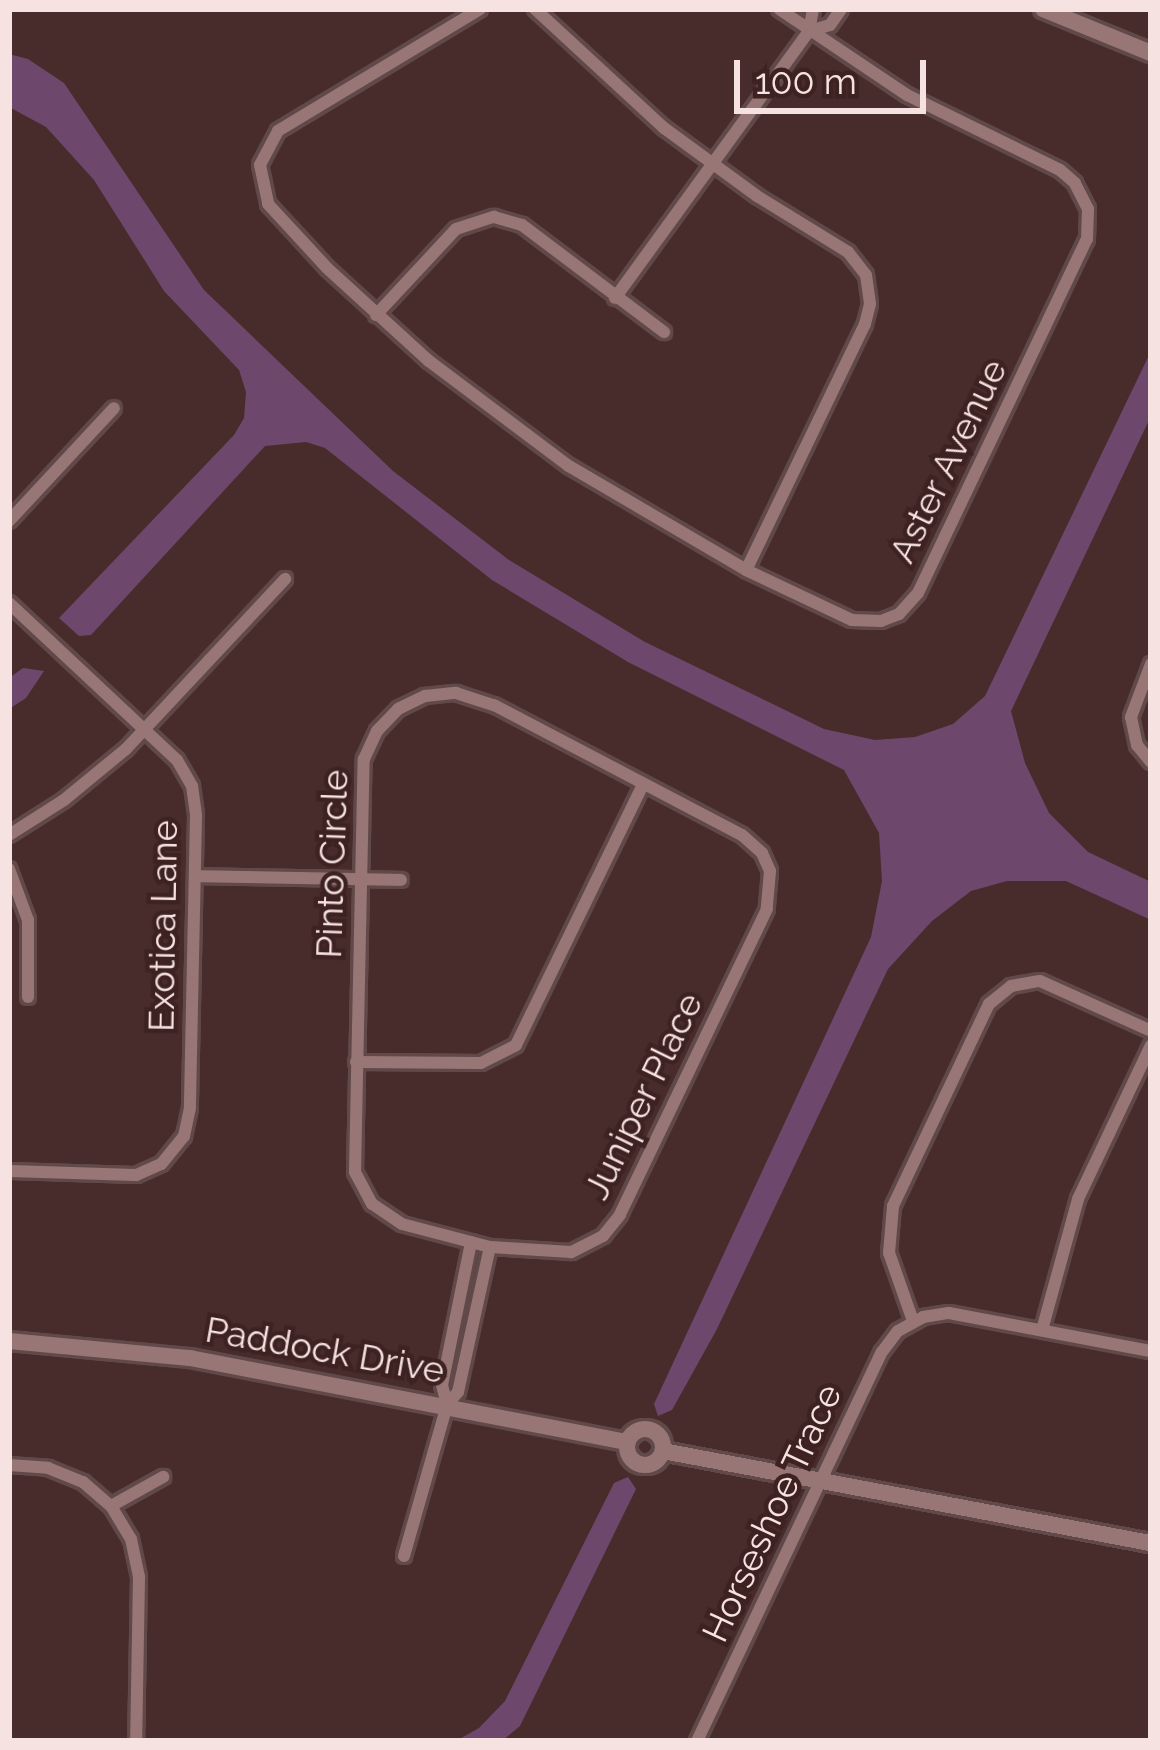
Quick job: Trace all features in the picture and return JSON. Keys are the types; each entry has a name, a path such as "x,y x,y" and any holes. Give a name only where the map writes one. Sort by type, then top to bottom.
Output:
{"street":[{"name":"Aster Avenue","path":"480,9 278,130 262,156 261,185 274,212 376,315 540,446 628,504 746,570 862,622 881,621 906,608 1089,229 1086,200 1068,176 907,95 779,9"},
{"path":"536,9 609,82 712,165 848,252 861,266 870,295 865,323 746,570"},
{"path":"615,298 809,32 813,9"},
{"path":"809,32 830,25 841,9"},
{"path":"1043,9 1151,53"},
{"path":"376,315 456,229 484,217 522,225 664,332"},
{"path":"9,521 114,408"},
{"path":"9,835 96,776 285,579"},
{"name":"Exotica Lane","path":"9,603 177,760 191,786 195,876 190,1108 179,1144 161,1163 136,1175 9,1171"},
{"path":"1151,664 1131,717 1137,745 1151,762"},
{"name":"Pinto Circle","path":"490,1247 401,1224 366,1197 354,1163 359,879 367,749 390,716 425,696 476,696 750,840 770,871"},
{"path":"356,1062 481,1064 516,1045 642,787"},
{"path":"9,869 28,920 28,997"},
{"name":"Juniper Place","path":"490,1247 571,1252 603,1236 615,1223 766,909 770,871"},
{"path":"195,876 400,880"},
{"path":"1151,1031 1040,982 1011,986 989,1004 893,1206 888,1234 892,1272 914,1321 950,1313 1151,1352"},
{"path":"1042,1330 1078,1199 1151,1045"},
{"path":"447,1405 442,1385 471,1242"},
{"path":"404,1556 447,1405 458,1392 490,1247"},
{"name":"Horseshoe Trace","path":"697,1741 882,1352 914,1321"},
{"name":"Paddock Drive","path":"9,1341 157,1353 627,1442"},
{"path":"646,1428 662,1438 663,1451 657,1461 640,1465 628,1453 627,1442 634,1432 646,1428"},
{"path":"663,1451 1151,1543"},
{"path":"9,1465 66,1474 111,1506 131,1538 139,1577 136,1741"},
{"path":"111,1506 163,1477"}],"shaded area":[{"path":"9,54 28,59 64,83 204,290 393,471 509,560 645,642 824,729 875,740 915,737 953,724 985,696 1151,351 1151,416 1011,711 1025,763 1049,813 1088,852 1151,882 1151,920 1066,881 1007,881 971,891 932,921 888,969 717,1329 672,1410 658,1416 654,1404 871,937 882,881 879,833 844,770 628,662 492,580 325,448 306,442 265,446 91,635 79,636 59,618 234,435 244,418 246,392 239,370 164,291 94,180 46,127 9,107"},
{"path":"23,668 44,671 26,698 9,709 9,678"},
{"path":"628,1477 636,1489 520,1726 502,1741 456,1741 479,1728 505,1701 614,1483"}]}
